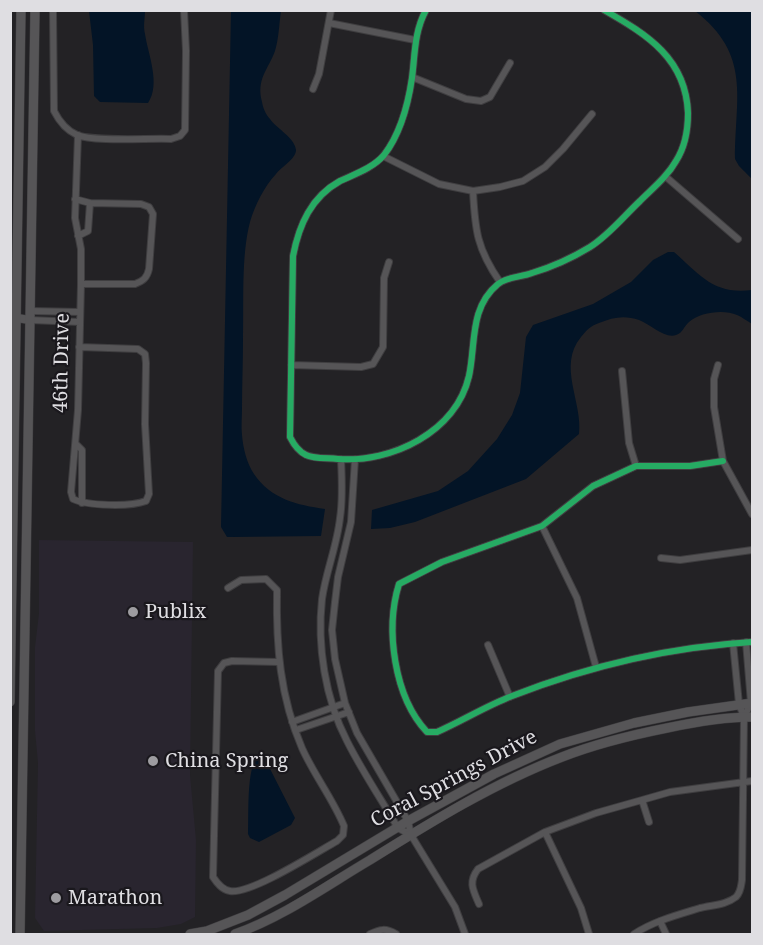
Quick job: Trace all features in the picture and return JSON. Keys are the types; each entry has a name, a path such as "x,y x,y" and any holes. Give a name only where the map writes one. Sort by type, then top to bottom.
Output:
{"main road":[{"path":"10,702 15,161 21,10"},
{"path":"20,934 35,10"},
{"path":"15,161 27,169 32,178"},
{"name":"Coral Springs Drive","path":"190,934 207,931 248,915 408,821 494,774 560,744 634,723 688,712 752,703"},
{"name":"Coral Springs Drive","path":"235,934 291,907 499,785 562,757 637,734 690,723 748,717"}],"street":[{"path":"53,10 54,111 63,124 78,135 93,138 171,139 180,136 184,130 186,51 184,10"},
{"path":"313,89 319,74 331,10"},
{"path":"426,10 415,40 412,77 405,114 383,156 362,171 323,192 297,233 293,256 290,436 296,449 304,456 341,459 374,457 401,450 422,439 442,423 458,402 468,379 473,353 473,332 478,311 487,296 500,282 534,273 592,246 665,176 678,159 686,138 687,99 681,76 669,57 652,41 604,10"},
{"path":"329,23 415,40"},
{"path":"412,77 439,86 466,99 481,101 490,97 510,63"},
{"path":"383,156 439,184 473,191 500,187 523,181 545,167 592,114"},
{"name":"46th Drive","path":"76,444 82,450 82,503 73,499 71,492 76,444 81,284 81,249 75,218 78,135"},
{"path":"665,176 738,239"},
{"path":"473,191 475,226 486,261 500,282"},
{"path":"75,199 90,203 141,204 149,207 153,214 149,269 143,281 135,284 81,284"},
{"path":"78,236 88,231 90,203"},
{"path":"291,365 361,367 373,364 383,347 384,278 388,262"},
{"path":"13,317 80,312"},
{"path":"30,316 80,322"},
{"path":"79,347 138,350 145,354 146,460 149,478 149,494 146,501 136,505 82,503"},
{"path":"718,365 714,379 714,407 723,461 753,514"},
{"path":"621,372 629,443 636,466"},
{"path":"341,459 340,519 326,573 321,630 323,660 333,707 346,740 398,828 411,835"},
{"path":"354,459 351,522 338,576 332,630 335,659 345,703 357,733 408,821 411,835 454,907 465,934"},
{"path":"634,934 660,921 702,907 725,903 740,893 748,717 752,703 749,642 671,651 596,667 510,697 438,732 427,732 415,716 399,675 392,621 394,600 399,584 442,562 542,526 593,486 636,466 690,466 723,461"},
{"path":"542,526 577,598 596,667"},
{"path":"661,558 680,560 753,550"},
{"path":"228,588 241,580 266,579 277,590 278,662 292,722 315,776 344,826 343,835 337,841 258,884 231,892 223,888 213,877 218,671 224,663 232,661 278,662"},
{"path":"734,643 739,704 748,717"},
{"path":"488,645 510,697"},
{"path":"292,722 345,703"},
{"path":"296,730 349,712"},
{"path":"479,904 471,885 472,876 478,869 545,832 596,813 670,792 753,781"},
{"path":"642,800 649,822"},
{"path":"545,832 580,908 589,934"},
{"path":"660,921 666,934"},
{"path":"370,934 378,930 387,930 396,934"}],"shaded area":[{"path":"39,540 193,542 190,775 196,840 195,917 181,924 157,928 44,931 35,918 38,763 35,731 35,647 39,613"}],"water":[{"path":"89,11 145,11 144,31 154,78 152,95 148,103 100,102 94,96 93,45"},
{"path":"231,11 281,11 276,46 262,81 261,94 267,116 292,141 296,150 294,157 278,171 264,190 252,216 247,235 243,280 243,445 252,470 268,489 295,503 325,509 321,536 227,537 221,527"},
{"path":"695,11 751,11 752,179 735,159 737,97 733,61 713,27"},
{"path":"668,252 674,252 708,282 727,289 752,290 752,324 732,313 719,312 694,319 680,333 672,336 639,320 624,317 593,325 574,348 571,360 579,434 526,479 415,522 390,528 371,529 372,510 438,491 468,471 497,439 512,415 520,393 526,337 533,325 593,304 631,282 653,260"},
{"path":"258,758 265,759 295,818 291,825 259,842 250,838 248,834 250,781 254,763"}],"cycle path":[{"path":"426,10 417,35 408,98 395,137 384,155 375,164 340,181 321,195 303,223 293,256 290,437 299,450 310,456 338,459 379,456 419,440 436,428 451,413 462,396 469,376 478,315 482,304 498,284 510,278 547,268 590,247 604,237 660,182 672,167 682,150 687,126 686,94 680,78 672,63 649,39 604,10"},
{"path":"723,461 690,466 636,466 593,486 542,526 442,562 399,584 393,621 395,662 400,682 416,717 427,732 437,732 512,696 600,667 660,653 752,642"}],"place":[{"name":"Publix","path":"133,612"},
{"name":"China Spring","path":"153,761"},
{"name":"Marathon","path":"56,898"}]}
